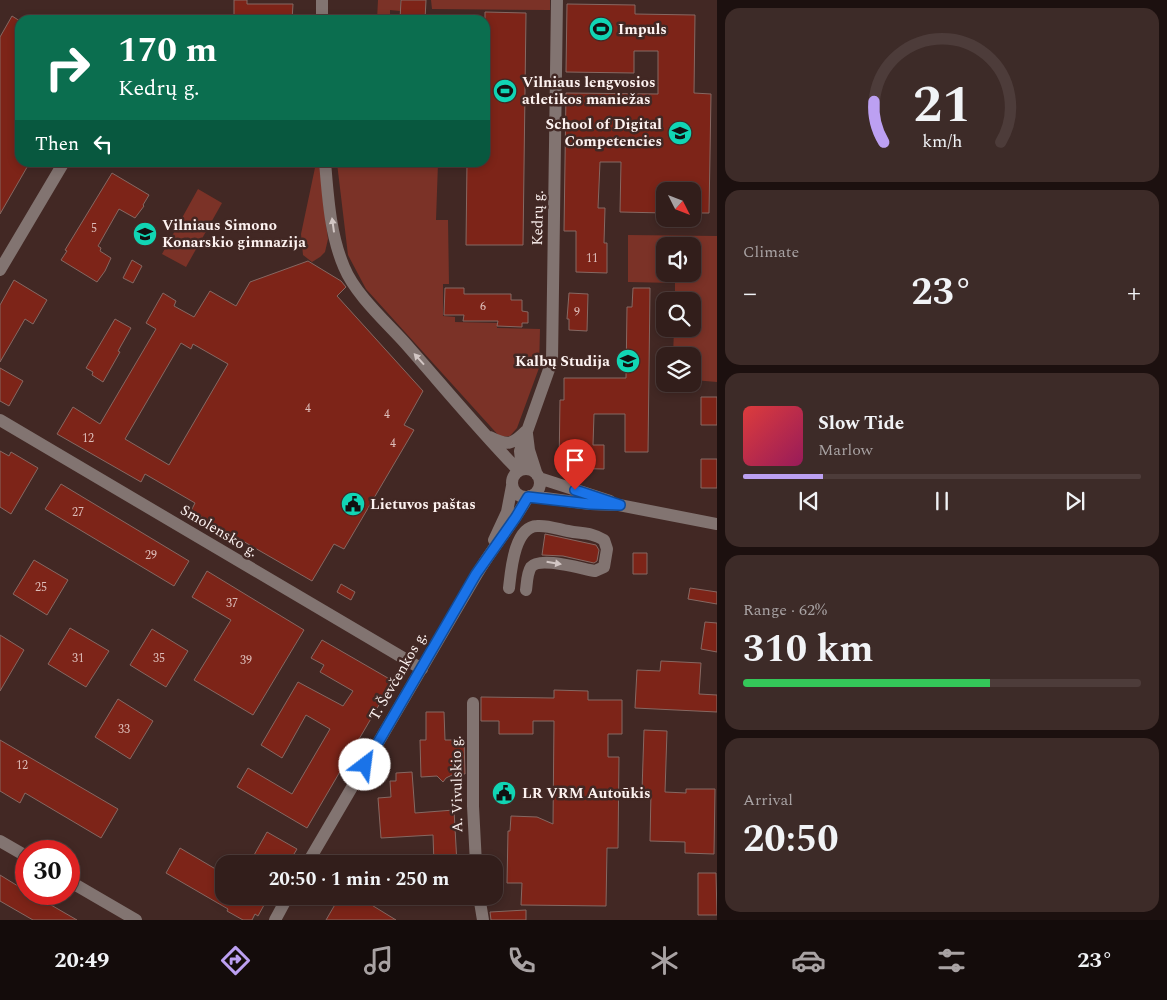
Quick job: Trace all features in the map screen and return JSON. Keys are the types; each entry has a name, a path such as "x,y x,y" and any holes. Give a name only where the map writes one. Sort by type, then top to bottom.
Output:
{"street":[{"path":"322,0 322,15"},
{"name":"Kedrų g.","path":"521,470 520,451 552,361 557,0"},
{"path":"0,270 61,167"},
{"path":"326,167 327,188 335,244 344,269 358,290 483,434 521,470"},
{"name":"Smolensko g.","path":"0,420 422,669"},
{"path":"483,434 507,444 516,441 526,431"},
{"path":"526,431 538,476 539,487 529,496"},
{"path":"483,434 519,495 590,504 620,505"},
{"path":"512,484 514,476 521,470 530,470 538,476 620,505 717,524"},
{"name":"T. Ševčenkos g.","path":"487,557 507,512 512,484"},
{"name":"T. Ševčenkos g.","path":"312,855 487,557 529,496"},
{"path":"509,588 512,559 516,546 524,533 532,527 543,526 595,534 604,540 607,549 604,567 600,570 595,572 544,562 535,564 530,568 526,590"},
{"name":"A. Vivulskio g.","path":"473,704 473,806 476,855"},
{"path":"0,841 15,850"},
{"path":"80,887 136,920"},
{"path":"275,920 283,905"},
{"path":"480,905 483,920"}],"shaded area":[{"path":"378,0 400,0 400,11 390,10 390,15 377,15"},
{"path":"431,0 550,0 550,10 432,9"},
{"path":"315,167 320,167 328,239 325,252 312,262 303,255 301,234"},
{"path":"337,167 438,167 436,220 448,220 449,284 443,284 443,316 455,317 455,322 497,323 497,328 540,329 539,368 517,428 510,436 500,437 366,289 348,255"},
{"path":"198,189 222,203 186,267 162,254"},
{"path":"628,235 717,236 717,382 701,381 701,347 673,347 674,337 701,337 701,292 675,292 675,283 628,282"}],"building":[{"path":"234,0 247,0 247,4 293,4 292,15 234,15"},
{"path":"401,0 426,0 425,15 400,15"},
{"path":"567,4 635,5 635,14 695,15 694,93 711,94 709,213 701,213 701,182 656,182 656,213 620,212 621,162 600,162 598,208 605,208 604,243 607,243 607,273 576,272 576,231 564,231 566,93 658,94 658,51 634,51 634,73 566,72"},
{"name":"Vilniaus lengvosios atletikos maniežas","path":"485,12 526,13 523,245 466,245 467,167 490,167 490,15 485,15"},
{"path":"12,16 15,18 15,167 27,167 0,214 0,37"},
{"path":"112,173 149,195 135,218 119,209 98,246 101,248 100,251 111,258 97,282 61,260 67,251 65,250"},
{"path":"132,260 142,266 133,283 123,278"},
{"path":"308,261 341,281 346,287 337,296 423,391 404,425 414,430 344,549 334,544 312,581 191,511 195,503 145,474 141,482 57,434 73,407 100,424 156,329 146,323 163,293 176,301 174,306 194,317 210,291 236,306 250,282","holes":["181,343 191,349 193,344 228,364 169,465 125,439"]},
{"path":"14,280 47,300 33,324 25,319 0,362 0,305"},
{"path":"445,288 464,288 464,294 511,294 511,300 522,300 522,311 528,312 528,323 522,323 522,327 497,326 498,321 463,321 464,315 444,315"},
{"path":"633,288 650,288 648,452 625,452 625,414 594,414 593,445 604,445 604,469 559,468 560,400 564,400 564,378 626,378 627,307 632,307"},
{"path":"569,293 588,294 587,331 569,330 569,319 567,319"},
{"path":"115,319 131,328 103,382 92,375 93,372 86,368"},
{"path":"0,368 23,381 9,406 0,401"},
{"path":"701,397 717,397 717,425 701,425"},
{"path":"0,451 9,456 11,452 38,468 11,514 0,507"},
{"path":"701,459 717,459 717,488 701,488"},
{"path":"61,484 189,561 174,586 45,509"},
{"path":"545,534 596,545 599,550 597,561 594,563 563,556 542,555"},
{"path":"633,553 647,553 647,574 633,574"},
{"path":"34,560 68,580 47,615 13,594"},
{"path":"207,571 304,630 253,715 194,680 231,620 192,597"},
{"path":"341,584 355,592 351,600 337,592"},
{"path":"690,588 717,592 717,604 688,599"},
{"path":"705,622 717,623 717,652 701,649"},
{"path":"70,628 109,651 86,687 48,664"},
{"path":"152,629 188,651 166,687 130,665"},
{"path":"0,635 24,650 0,691"},
{"path":"322,640 393,681 307,828 237,787 248,768 292,794 330,729 306,715 282,758 261,745 298,682 343,706 353,691 320,672 324,665 311,658"},
{"path":"661,661 701,663 699,694 717,695 717,712 635,708 637,670 660,671"},
{"path":"554,690 588,691 588,700 622,700 622,734 608,734 608,757 619,757 618,848 607,848 606,906 521,905 522,883 507,883 508,831 510,831 511,816 537,817 553,824 554,721 533,721 533,734 499,734 499,721 481,721 481,697 554,698"},
{"path":"118,699 153,721 130,759 95,737"},
{"path":"426,712 444,712 445,740 464,740 465,774 454,774 443,782 437,776 421,777 420,740 426,740"},
{"path":"644,730 667,731 665,792 686,793 686,789 715,789 714,854 685,853 685,842 650,841 651,792 642,791"},
{"path":"0,740 118,809 101,838 25,793 20,803 0,791"},
{"path":"412,772 415,813 454,810 456,855 434,855 433,835 381,838 378,798 391,797 390,781 396,781 396,773"},
{"path":"267,832 297,849 293,855 254,855"},
{"path":"180,848 215,869 215,901 166,873"},
{"path":"698,873 716,873 717,915 698,915"},
{"path":"0,875 15,884 15,905 51,905 77,920 33,920 0,901"},
{"path":"221,905 264,905 258,916 255,914 252,920 243,920 227,911 228,909"},
{"path":"335,905 372,905 396,920 326,920"},
{"path":"526,910 526,920 491,920 490,912"}],"place":[{"name":"Impuls","path":"601,29"},
{"name":"Vilniaus lengvosios atletikos maniežas","path":"505,91"},
{"name":"School of Digital Competencies","path":"680,133"},
{"name":"Vilniaus Simono Konarskio gimnazija","path":"145,234"},
{"name":"Kalbų Studija","path":"628,361"},
{"name":"Lietuvos paštas","path":"353,504"},
{"name":"LR VRM Autoūkis","path":"504,793"}],"route":[{"path":"365,765 476,574 528,497 590,504 620,505 575,490"}]}
